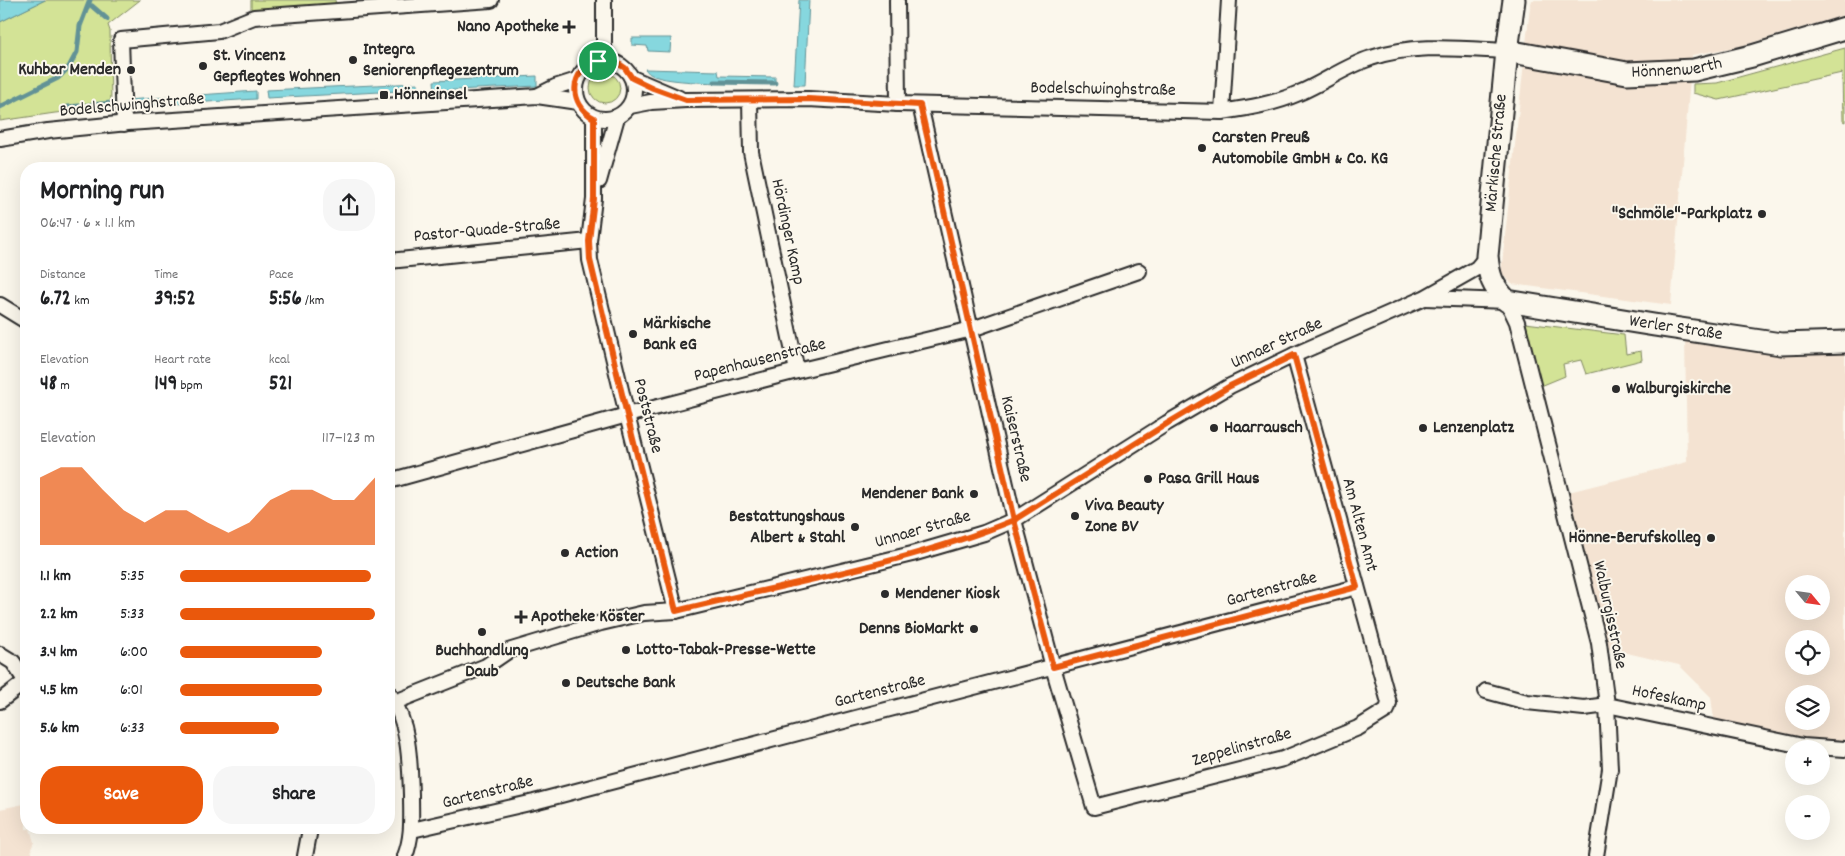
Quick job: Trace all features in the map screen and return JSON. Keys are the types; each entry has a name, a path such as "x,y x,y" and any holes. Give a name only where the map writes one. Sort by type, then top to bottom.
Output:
{"main road":[{"name":"Märkische Straße","path":"1507,300 1497,292 1489,276 1487,256 1507,52 1514,0"},
{"name":"Hönnenwerth","path":"1507,52 1627,73 1694,70 1752,56 1845,28"},
{"name":"Werler Straße","path":"1507,300 1654,326 1781,344 1845,342"}],"street":[{"path":"124,124 121,40 219,31 254,17 491,0"},
{"path":"604,0 604,61"},
{"path":"897,0 898,104"},
{"path":"1222,112 1229,0"},
{"name":"Bodelschwinghstraße","path":"630,106 651,102 686,100 808,99 920,105 1222,112 1250,108 1279,100 1299,93 1370,58 1402,50 1459,48 1507,52"},
{"name":"Bodelschwinghstraße","path":"537,96 555,87 577,80 588,66 604,61 620,65 632,78 653,88 686,100"},
{"path":"577,80 578,102 584,112 594,118 606,120 617,117 630,106 634,95 632,78"},
{"name":"Bodelschwinghstraße","path":"0,139 124,124 537,96 578,102"},
{"name":"Hördinger Kamp","path":"750,100 751,152 797,371"},
{"name":"Kaiserstraße","path":"920,105 1014,520 1053,667 1094,807"},
{"name":"Poststraße","path":"594,199 617,117"},
{"name":"Poststraße","path":"594,118 594,199 589,241 590,260 676,611"},
{"name":"Pastor-Quade-Straße","path":"395,260 589,241"},
{"name":"Unnaer Straße","path":"395,697 486,666 508,650 627,617 644,613 676,611 912,554 984,533 1014,520 1230,386 1294,355 1424,298 1477,268 1487,256"},
{"name":"Papenhausenstraße","path":"395,479 627,415 797,371 972,329 1139,271"},
{"name":"Unnaer Straße","path":"1424,298 1507,300"},
{"name":"Walburgisstraße","path":"1507,300 1517,322 1599,643 1607,705 1610,769 1596,856"},
{"path":"0,305 20,317"},
{"name":"Am Alten Amt","path":"1294,355 1389,703"},
{"name":"Gartenstraße","path":"412,830 534,802 1357,587"},
{"path":"0,654 12,662 20,673"},
{"path":"0,701 20,686"},
{"name":"Hofeskamp","path":"1486,691 1527,702 1584,708 1607,705 1802,746 1845,749"},
{"name":"Zeppelinstraße","path":"1094,807 1283,759 1358,728 1381,715 1389,703"},
{"path":"395,706 408,743 410,763 412,830 406,856"},
{"path":"305,856 309,834"}],"shaded area":[{"path":"1532,0 1845,0 1845,15 1741,46 1692,55 1671,305 1512,284 1501,273"},
{"name":"Hönne-Berufskolleg","path":"1685,338 1845,348 1845,742 1801,739 1714,721 1711,697 1679,665 1605,648 1565,493 1687,462"},
{"path":"20,805 20,834 32,834 34,842 31,849 33,856 0,856 0,809"}],"green space":[{"path":"45,0 140,0 108,25 110,31 111,107 0,121 0,22"},
{"path":"251,0 335,0 336,6 251,11"},
{"path":"1845,48 1845,122 1843,121 1842,73 1719,100 1693,93 1693,84 1717,83"},
{"path":"605,73 611,74 619,82 619,94 611,102 605,103 599,102 591,94 590,88 591,82 599,74"},
{"path":"1517,322 1624,335 1626,354 1641,351 1642,360 1586,374 1581,360 1563,364 1565,376 1536,388"}],"water":[{"path":"0,0 45,0 0,22"},
{"path":"799,0 809,0 805,85 794,85"},
{"path":"632,38 671,38 670,52 648,51 647,46 632,45"},
{"path":"645,69 718,71 719,76 775,77 775,83 691,82 659,78 650,74"},
{"path":"537,76 537,86 435,91 434,81"},
{"path":"418,83 418,90 267,98 266,90"},
{"path":"256,91 256,99 127,107 126,100"}],"waterway":[{"path":"0,107 58,78 69,67 77,52 80,26 90,0"},
{"path":"92,6 107,19"},
{"path":"715,82 775,83"},
{"path":"68,107 112,103"}],"place":[{"name":"Nano Apotheke","path":"569,27"},
{"name":"Integra Seniorenpflegezentrum","path":"353,60"},
{"name":"St. Vincenz Gepflegtes Wohnen","path":"203,66"},
{"name":"Kuhbar Menden","path":"131,70"},
{"name":"Hönneinsel","path":"384,95"},
{"name":"Carsten Preuß Automobile GmbH & Co. KG","path":"1202,148"},
{"name":"\"Schmöle\"-Parkplatz","path":"1762,214"},
{"name":"Märkische Bank eG","path":"633,334"},
{"name":"Walburgiskirche","path":"1616,389"},
{"name":"Haarrausch","path":"1214,428"},
{"name":"Lenzenplatz","path":"1423,428"},
{"name":"Pasa Grill Haus","path":"1148,479"},
{"name":"Mendener Bank","path":"974,494"},
{"name":"Viva Beauty Zone BV","path":"1075,516"},
{"name":"Bestattungshaus Albert & Stahl","path":"855,527"},
{"name":"Hönne-Berufskolleg","path":"1711,538"},
{"name":"Action","path":"565,553"},
{"name":"Mendener Kiosk","path":"885,594"},
{"name":"Apotheke Köster","path":"521,617"},
{"name":"Denns BioMarkt","path":"974,629"},
{"name":"Buchhandlung Daub","path":"482,632"},
{"name":"Lotto-Tabak-Presse-Wette","path":"626,650"},
{"name":"Deutsche Bank","path":"566,683"}],"route":[{"path":"598,61 588,66 580,74 576,85 578,102 584,112 594,118 594,199 589,241 590,260 676,611 912,554 984,533 1014,520 1053,667 1357,587 1294,355 1230,386 1014,520 920,105 808,99 686,100 632,78 625,68 616,62 598,61"}]}
